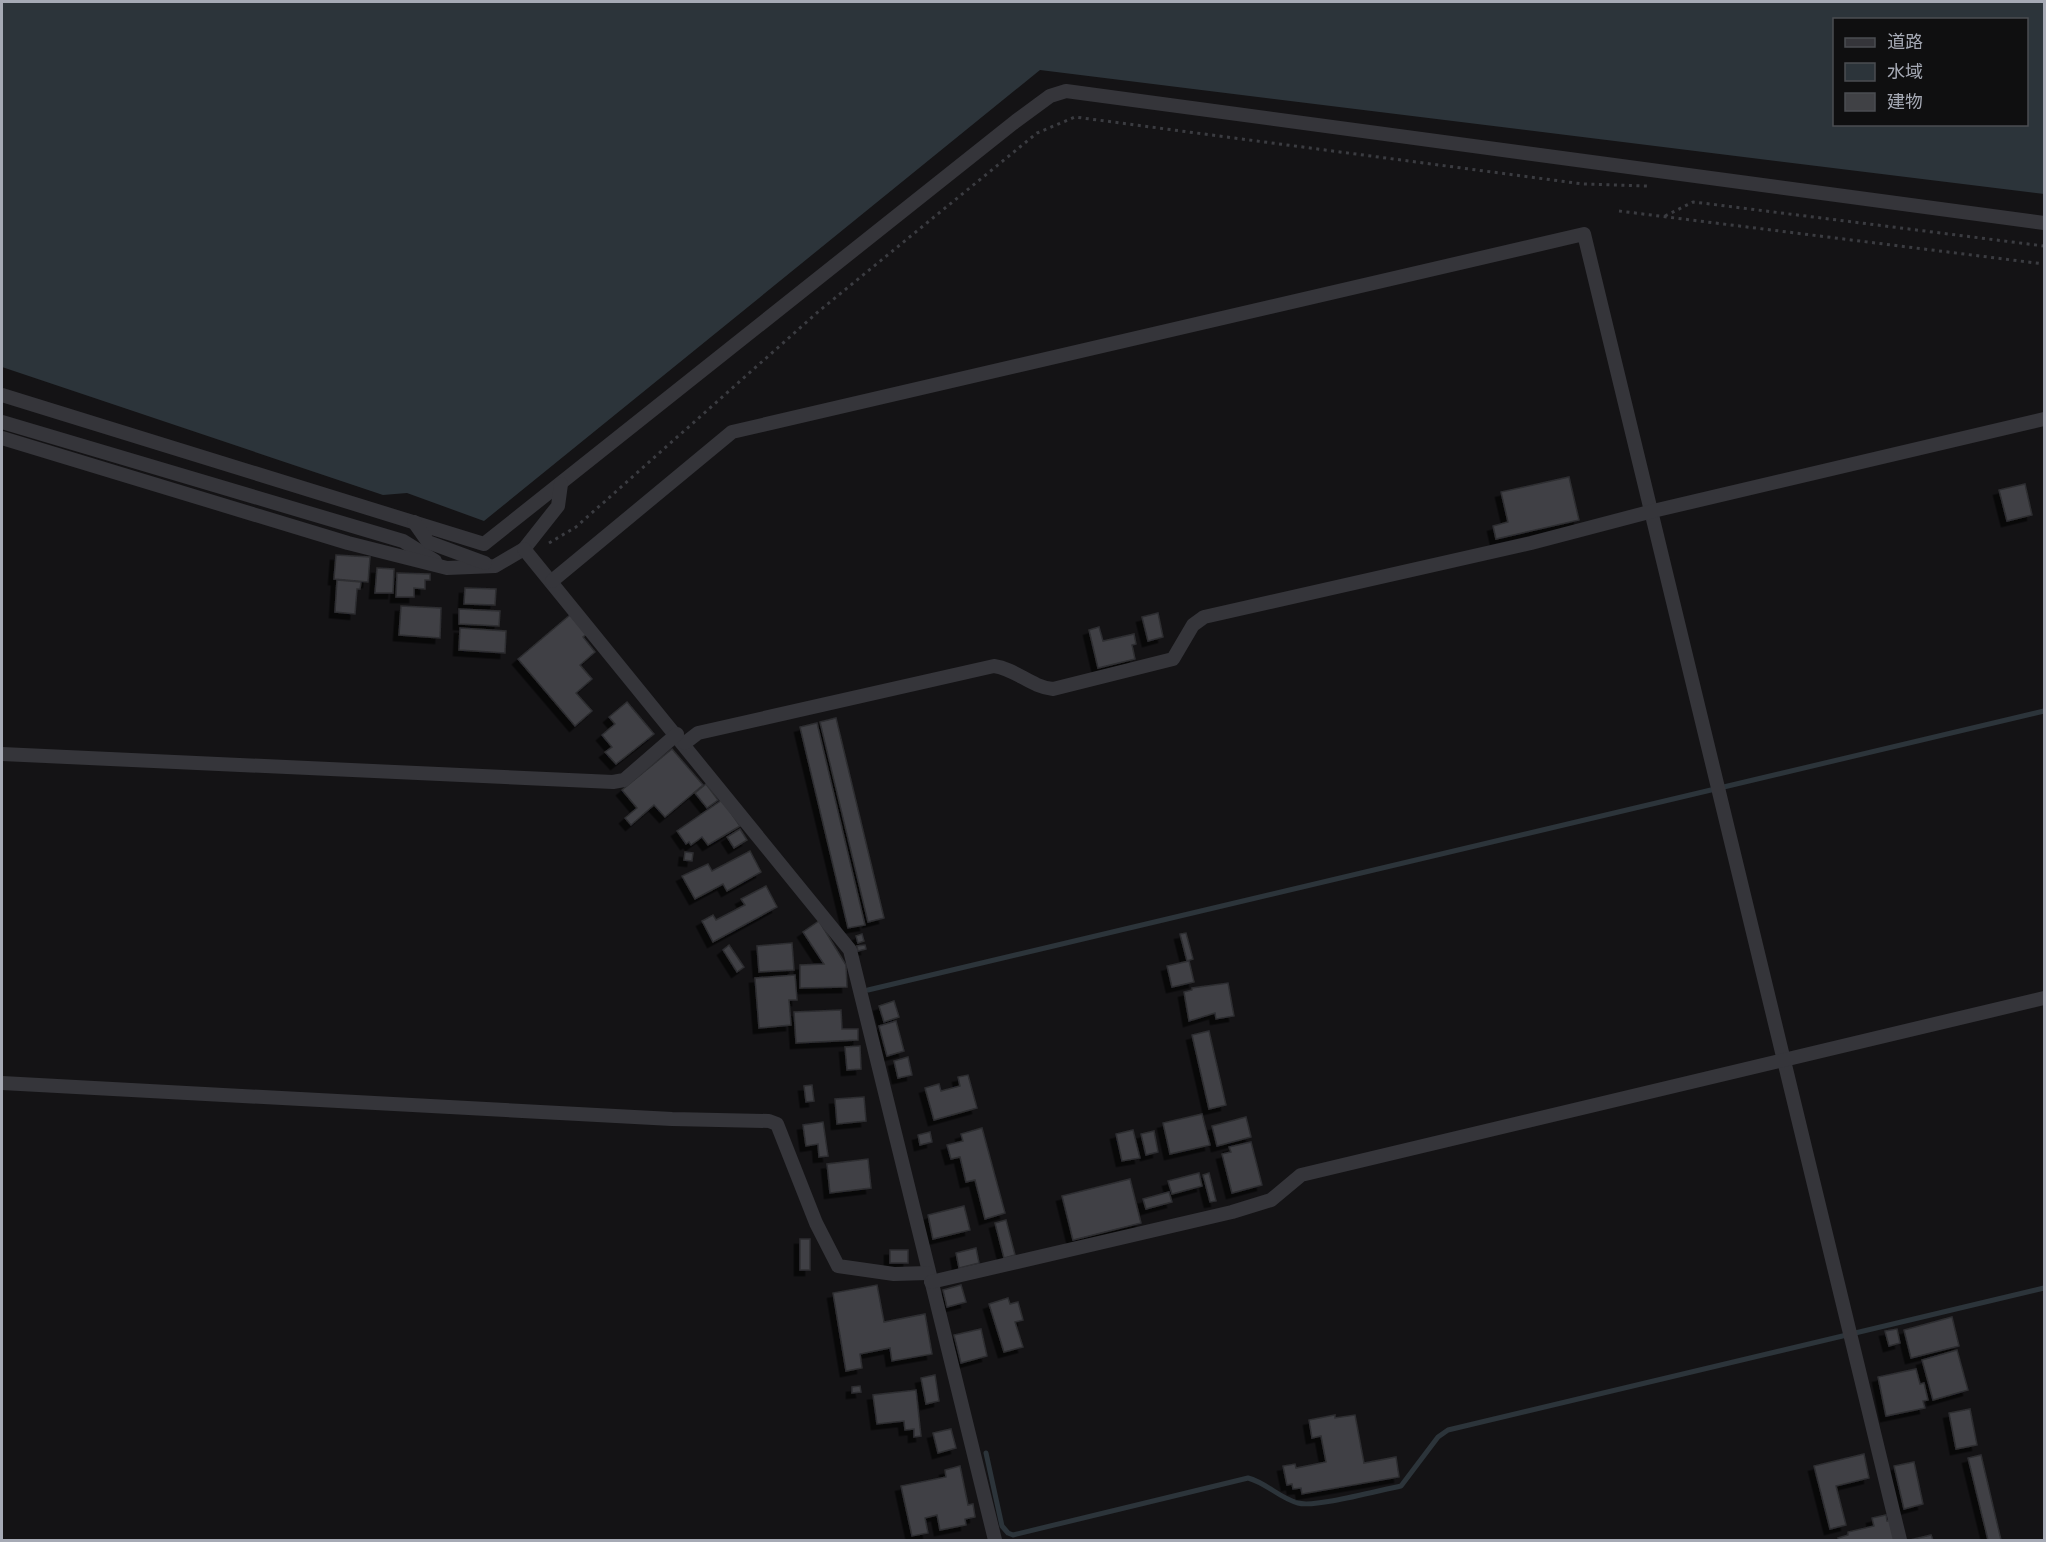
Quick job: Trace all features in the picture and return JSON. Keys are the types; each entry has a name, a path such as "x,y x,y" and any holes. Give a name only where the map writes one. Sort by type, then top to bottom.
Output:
{"street":[{"path":"2,395 484,544 1016,121 1050,96 1066,91 2044,223"},
{"path":"552,582 732,432 1584,234 1653,511 1900,1540"},
{"path":"2,754 612,782 624,780 681,739 698,733 994,666 1006,667 1040,688 1053,689 1173,658 1193,625 1204,617 1531,543 1653,511 2044,419"},
{"path":"2,422 403,542 447,568"},
{"path":"2,438 348,543 447,568 495,566 524,549 558,506 561,484"},
{"path":"414,522 428,542 495,566"},
{"path":"524,549 681,739 850,950 995,1540"},
{"path":"2,1083 661,1119 769,1121 777,1124 816,1223 838,1266 930,1278 1232,1212 1271,1200 1301,1174 2044,998"}],"path":[{"path":"547,544 576,527 819,310 1037,134 1057,123 1075,117 1092,117 1583,184"},
{"path":"1664,217 1693,202 2044,246"},
{"path":"1619,211 2044,264"}],"water":[{"path":"2,2 2044,2 2044,194 1040,70 484,521 407,493 383,495 2,367"}],"building":[{"path":"1569,477 1579,520 1496,539 1493,526 1508,522 1501,492"},
{"path":"2025,484 2032,515 2007,521 1999,490"},
{"path":"336,555 370,557 368,582 334,579"},
{"path":"377,568 394,569 393,593 375,593"},
{"path":"397,573 430,574 430,580 425,580 425,589 414,588 414,597 396,597"},
{"path":"337,580 361,582 360,589 357,589 355,614 335,612"},
{"path":"465,588 496,589 495,605 464,604"},
{"path":"401,606 441,608 440,638 399,635"},
{"path":"459,609 500,611 499,626 459,624"},
{"path":"1158,613 1163,637 1148,641 1142,617"},
{"path":"570,615 587,634 583,637 595,652 580,665 592,679 576,693 592,711 575,726 518,659"},
{"path":"1099,627 1103,641 1134,634 1136,644 1132,645 1135,659 1098,668 1089,630"},
{"path":"460,628 506,631 505,653 459,650"},
{"path":"627,702 654,734 616,764 605,752 612,747 602,735 615,724 609,717"},
{"path":"836,718 884,918 868,922 820,722"},
{"path":"817,723 865,925 848,928 800,727"},
{"path":"672,749 703,785 665,817 654,805 631,825 625,818 637,808 622,790"},
{"path":"706,784 718,800 707,808 695,793"},
{"path":"722,800 740,826 708,845 702,837 691,845 689,842 686,844 677,831"},
{"path":"740,829 747,840 734,848 727,837"},
{"path":"750,851 761,872 727,891 723,884 695,899 682,876 708,864 712,871"},
{"path":"685,852 693,853 692,861 684,860"},
{"path":"766,886 777,907 713,942 702,921 713,915 716,920 745,905 741,899"},
{"path":"819,921 846,965 847,987 800,988 800,965 824,964 803,932"},
{"path":"1186,933 1193,959 1187,961 1180,934"},
{"path":"862,934 864,941 858,943 856,936"},
{"path":"792,943 794,970 759,972 757,946"},
{"path":"729,945 744,967 737,972 723,950"},
{"path":"865,945 866,949 858,951 857,946"},
{"path":"1189,961 1194,982 1172,987 1167,966"},
{"path":"795,975 797,1000 789,1000 791,1025 759,1028 755,978"},
{"path":"1228,983 1234,1016 1216,1019 1215,1013 1189,1021 1184,992 1192,988"},
{"path":"894,1001 899,1017 884,1022 879,1006"},
{"path":"841,1010 842,1029 858,1029 858,1040 796,1043 794,1012"},
{"path":"896,1021 904,1051 887,1056 879,1026"},
{"path":"1209,1031 1226,1105 1209,1109 1192,1035"},
{"path":"860,1046 861,1069 847,1070 845,1047"},
{"path":"908,1057 912,1075 898,1078 894,1061"},
{"path":"968,1075 977,1108 934,1120 925,1088 939,1084 941,1091 960,1086 958,1077"},
{"path":"812,1085 814,1101 806,1102 804,1086"},
{"path":"864,1097 866,1121 837,1124 835,1099"},
{"path":"1202,1114 1210,1145 1170,1154 1163,1123"},
{"path":"1246,1117 1251,1137 1217,1146 1212,1126"},
{"path":"823,1122 828,1156 819,1157 818,1144 806,1146 803,1125"},
{"path":"982,1128 1005,1213 985,1219 975,1180 966,1182 960,1157 951,1159 947,1145 963,1141 961,1134"},
{"path":"1133,1130 1140,1158 1122,1161 1116,1134"},
{"path":"1154,1131 1158,1152 1146,1155 1141,1134"},
{"path":"930,1132 932,1142 920,1145 918,1135"},
{"path":"1251,1142 1262,1185 1232,1193 1222,1154 1231,1152 1229,1147"},
{"path":"868,1159 871,1188 830,1193 827,1164"},
{"path":"1199,1173 1202,1186 1172,1194 1168,1181"},
{"path":"1209,1173 1216,1201 1210,1202 1203,1175"},
{"path":"1130,1179 1141,1223 1073,1240 1062,1196"},
{"path":"1169,1192 1172,1202 1146,1209 1143,1199"},
{"path":"964,1206 970,1230 933,1239 928,1215"},
{"path":"1006,1220 1015,1255 1004,1258 995,1223"},
{"path":"800,1239 810,1239 810,1270 800,1270"},
{"path":"976,1248 979,1263 959,1268 956,1253"},
{"path":"890,1250 908,1250 908,1263 890,1263"},
{"path":"877,1285 884,1322 925,1314 932,1354 892,1361 890,1348 860,1354 862,1368 846,1371 833,1293"},
{"path":"961,1285 966,1302 947,1307 943,1290"},
{"path":"1008,1298 1010,1304 1018,1302 1023,1320 1015,1322 1023,1347 1004,1352 989,1304"},
{"path":"1952,1317 1959,1346 1911,1358 1904,1330"},
{"path":"981,1329 987,1356 961,1363 954,1335"},
{"path":"1897,1329 1900,1343 1889,1346 1885,1331"},
{"path":"1957,1350 1968,1390 1933,1400 1922,1360"},
{"path":"1916,1369 1920,1384 1924,1383 1928,1400 1923,1401 1925,1408 1886,1416 1878,1377"},
{"path":"935,1375 939,1401 926,1404 921,1378"},
{"path":"860,1386 861,1392 852,1393 852,1387"},
{"path":"916,1390 921,1436 914,1437 914,1429 905,1430 904,1421 877,1424 873,1395"},
{"path":"1970,1409 1977,1445 1956,1449 1949,1413"},
{"path":"1335,1415 1335,1418 1355,1415 1364,1463 1396,1457 1399,1477 1302,1494 1301,1488 1293,1489 1292,1484 1287,1485 1283,1466 1295,1464 1296,1468 1326,1462 1321,1436 1312,1438 1309,1420"},
{"path":"951,1429 956,1448 938,1453 933,1433"},
{"path":"1864,1454 1869,1478 1836,1486 1846,1525 1830,1529 1814,1466"},
{"path":"1981,1455 2001,1540 1988,1540 1968,1458"},
{"path":"1914,1462 1923,1504 1904,1509 1894,1466"},
{"path":"960,1466 968,1505 973,1504 975,1517 965,1519 966,1525 940,1530 937,1515 925,1518 928,1533 912,1536 901,1486 946,1477 945,1470"},
{"path":"1886,1515 1887,1521 1891,1520 1895,1540 1839,1540 1838,1538 1848,1535 1848,1532 1874,1526 1872,1518"},
{"path":"1931,1535 1933,1540 1910,1540"}],"waterway":[{"path":"868,990 2044,711"},
{"path":"986,1453 1002,1526 1013,1535 1248,1478 1298,1503 1333,1501 1401,1486 1438,1437 1448,1430 2044,1288"}]}
